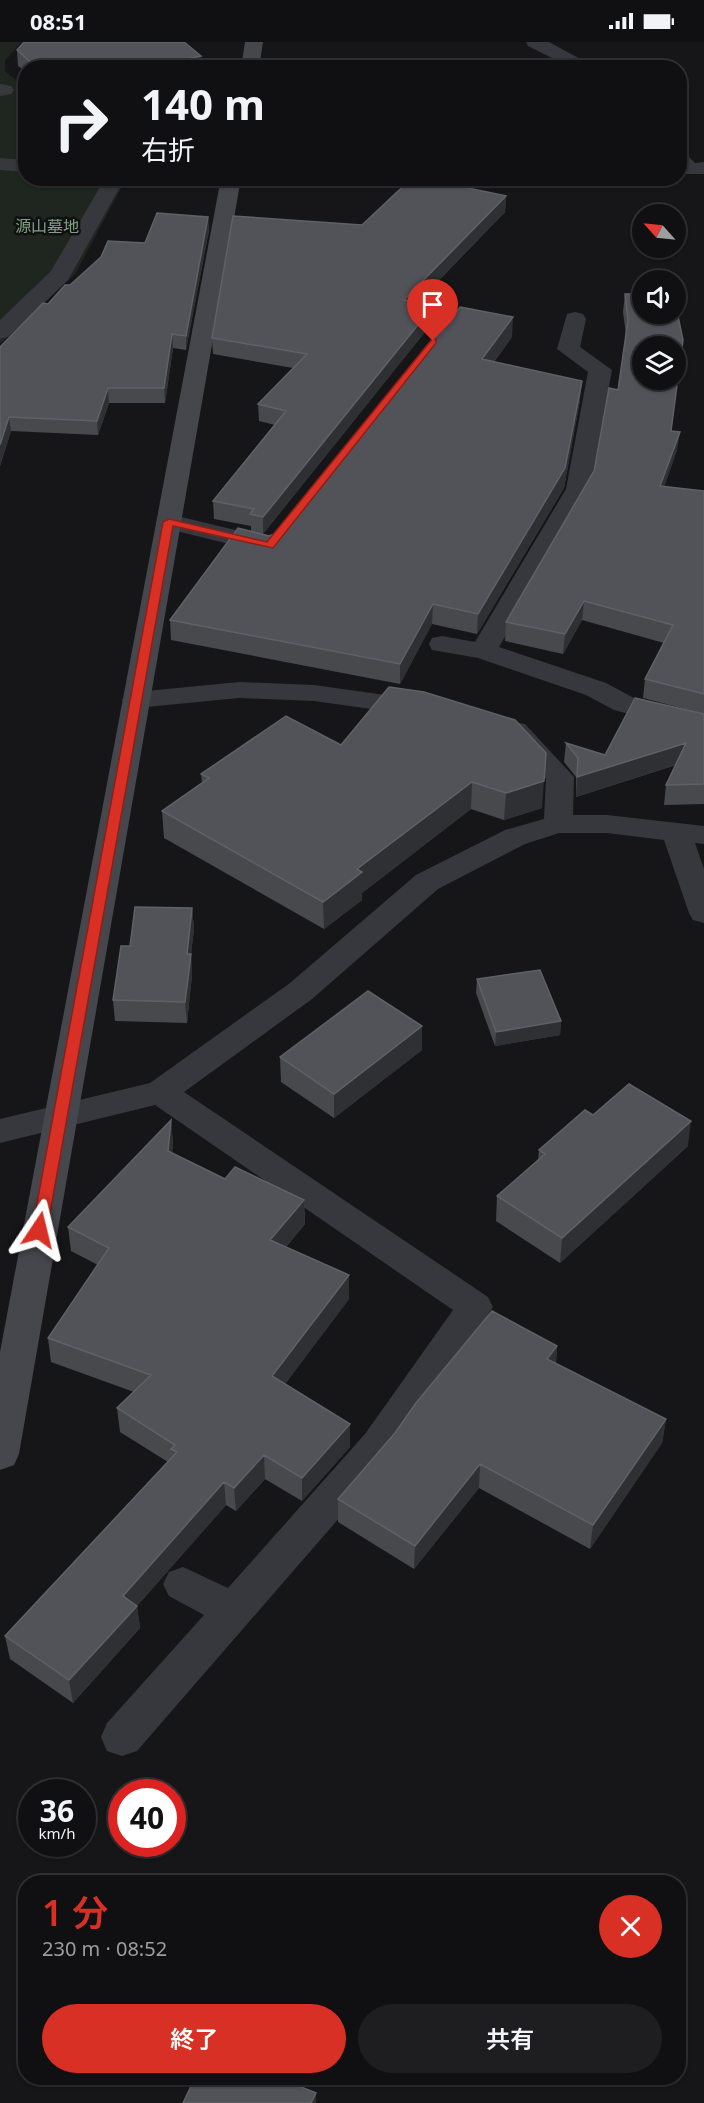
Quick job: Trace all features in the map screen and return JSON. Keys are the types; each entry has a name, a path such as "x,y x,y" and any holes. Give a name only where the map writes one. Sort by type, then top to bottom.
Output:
{"street":[{"path":"251,60 254,42"},
{"path":"535,42 572,60"},
{"path":"0,164 18,165"},
{"path":"687,167 690,170 704,168"},
{"path":"0,332 60,275 109,186"},
{"path":"0,1454 59,1117 230,186"},
{"path":"483,651 578,489 600,370 568,349 575,319"},
{"path":"169,522 270,546 285,527"},
{"path":"442,644 483,651 596,689 624,704 704,725"},
{"path":"136,700 239,690 314,693 449,713"},
{"path":"494,724 517,730 560,777 558,824"},
{"path":"0,1131 160,1092 301,991 427,882 515,837 558,824 607,824 690,834 704,913"},
{"path":"122,1737 380,1445 475,1307 160,1092"},
{"path":"183,1584 233,1611"}],"green space":[{"name":"源山墓地","path":"0,42 21,42 5,61 5,71 18,82 18,186 122,186 75,274 0,344"}],"building":[{"path":"24,42 184,42 201,56 182,60 28,60 17,50"},
{"path":"403,186 459,186 506,196 404,300 434,305 263,517 250,514 254,509 213,501 286,411 258,404 307,354 212,338 233,216 362,225"},
{"path":"157,213 208,217 186,336 172,334 164,388 108,388 97,421 9,417 0,445 0,347 43,303 48,304 65,285 70,285 101,257 108,241 145,243"},
{"path":"625,294 632,294 632,324 680,324 682,336 632,336 632,390 676,390 671,431 680,432 660,486 704,491 704,694 645,679 673,625 584,601 565,634 506,622 594,471 609,388 618,390 628,320"},
{"path":"460,307 513,317 482,359 582,381 565,468 478,614 433,604 400,664 170,620 238,528 269,536 280,532"},
{"path":"389,687 424,692 515,720 546,753 544,781 506,793 472,782 357,869 362,872 323,902 162,811 209,778 201,774 286,716 341,745"},
{"path":"635,698 704,714 704,784 666,785 686,743 577,777 578,758 566,743 605,755"},
{"path":"135,907 192,908 187,954 191,954 185,1002 113,1000 121,946 130,946"},
{"path":"540,970 561,1021 496,1032 477,979"},
{"path":"368,991 422,1026 334,1094 280,1057"},
{"path":"629,1084 691,1121 562,1238 497,1196 545,1154 539,1150 585,1110 593,1115"},
{"path":"171,1120 168,1151 225,1179 235,1167 304,1200 270,1240 349,1275 272,1376 350,1424 302,1478 264,1455 234,1488 224,1482 123,1596 137,1606 69,1680 5,1636 177,1452 171,1449 175,1445 117,1408 151,1375 48,1338 109,1248 68,1227"},
{"path":"492,1311 557,1346 547,1359 666,1419 593,1525 480,1464 415,1546 338,1499 395,1433 416,1403"},
{"path":"192,2085 296,2085 316,2093 311,2103 183,2103"}],"route":[{"path":"39,1230 169,522 270,546 433,341"}]}
